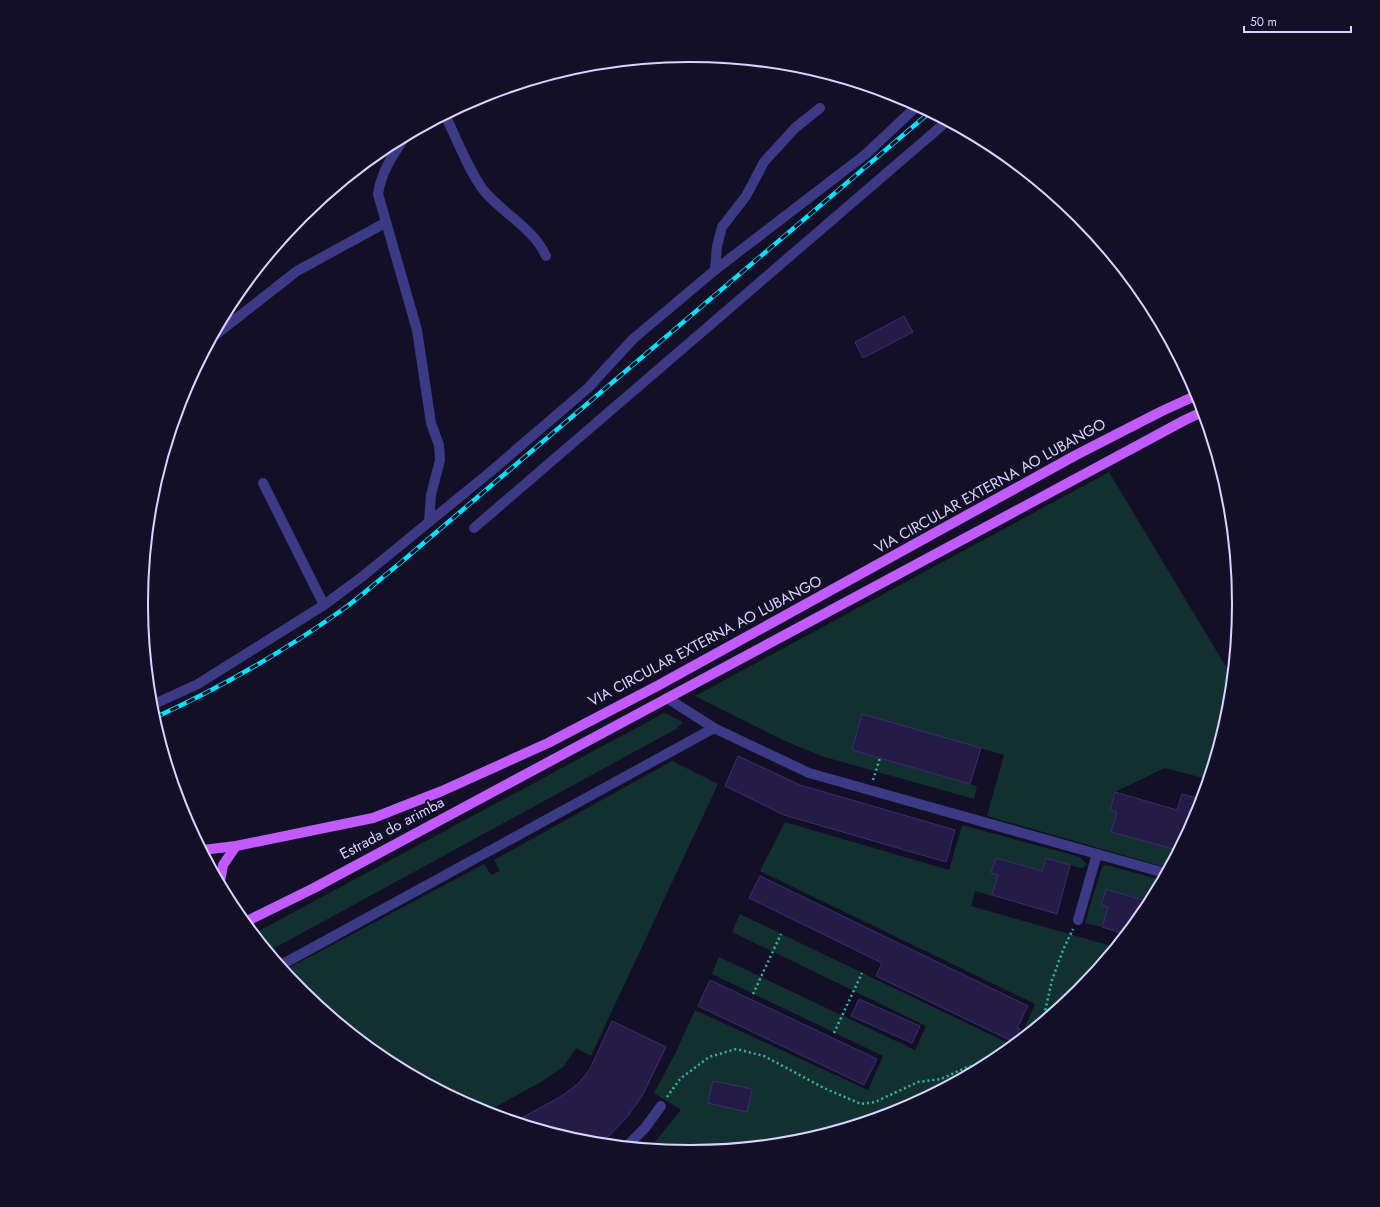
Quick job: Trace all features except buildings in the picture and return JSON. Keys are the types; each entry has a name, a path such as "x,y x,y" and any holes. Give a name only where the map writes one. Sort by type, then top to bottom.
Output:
{"main road":[{"name":"VIA CIRCULAR EXTERNA AO LUBANGO","path":"208,849 236,846 373,818 442,791 548,743 666,681 1076,455 1191,398"},
{"path":"667,698 1197,414"},
{"name":"Estrada do arimba","path":"249,918 314,888 551,759 667,698"},
{"path":"221,875 223,865 236,846"}],"street":[{"path":"715,270 717,246 722,227 746,196 764,162 795,128 820,108"},
{"path":"158,702 198,684 324,605 363,576 588,388 633,338 715,270 860,159 913,111"},
{"path":"448,119 484,190 501,209 529,232 543,249 546,256"},
{"path":"474,528 942,125"},
{"path":"398,148 388,162 380,181 378,194 385,223 410,302 417,330 431,423 439,445 440,460 431,495 429,522"},
{"path":"224,328 296,271 385,223"},
{"path":"263,483 324,605"},
{"path":"667,698 714,728 809,773 1160,872"},
{"path":"285,963 714,728"},
{"path":"1078,920 1096,854"},
{"path":"632,1141 645,1128 661,1106"}],"path":[{"path":"870,790 880,758"},
{"path":"1045,1013 1052,980 1063,950 1078,920"},
{"path":"753,994 781,934"},
{"path":"834,1033 862,973"},
{"path":"661,1106 680,1079 710,1057 736,1049 764,1056 824,1088 861,1104 875,1102 918,1082 941,1079 970,1067"}],"green space":[{"path":"1109,472 1227,669 1221,709 1203,778 1165,768 1115,792 1110,810 1117,812 1111,832 1173,849 1163,867 987,816 1004,755 862,714 852,750 977,786 974,799 821,756 785,741 695,696"},
{"path":"664,713 683,722 676,729 273,949 259,931"},
{"path":"672,761 718,784 591,1056 576,1048 563,1067 541,1082 494,1108 451,1089 389,1054 333,1011 289,968 484,864 491,875 500,871 494,860"},
{"path":"785,822 949,870 962,825 1080,857 1086,864 1085,867 1080,868 1046,858 1042,871 996,858 991,873 998,875 992,896 975,891 971,906 1110,946 1073,986 1047,1011 1024,1030 1035,1004 760,871"},
{"path":"1106,865 1156,879 1143,900 1106,889 1101,905 1108,907 1102,927 1085,923 1103,866"},
{"path":"740,914 1007,1043 961,1072 929,1089 897,1104 830,1127 796,1135 725,1144 653,1144 681,1110 654,1093 676,1052 695,1010 868,1090 883,1056 712,974 719,957 915,1050 926,1026 732,932"}],"railway":[{"path":"160,715 227,682 274,655 357,599 925,116"}]}
